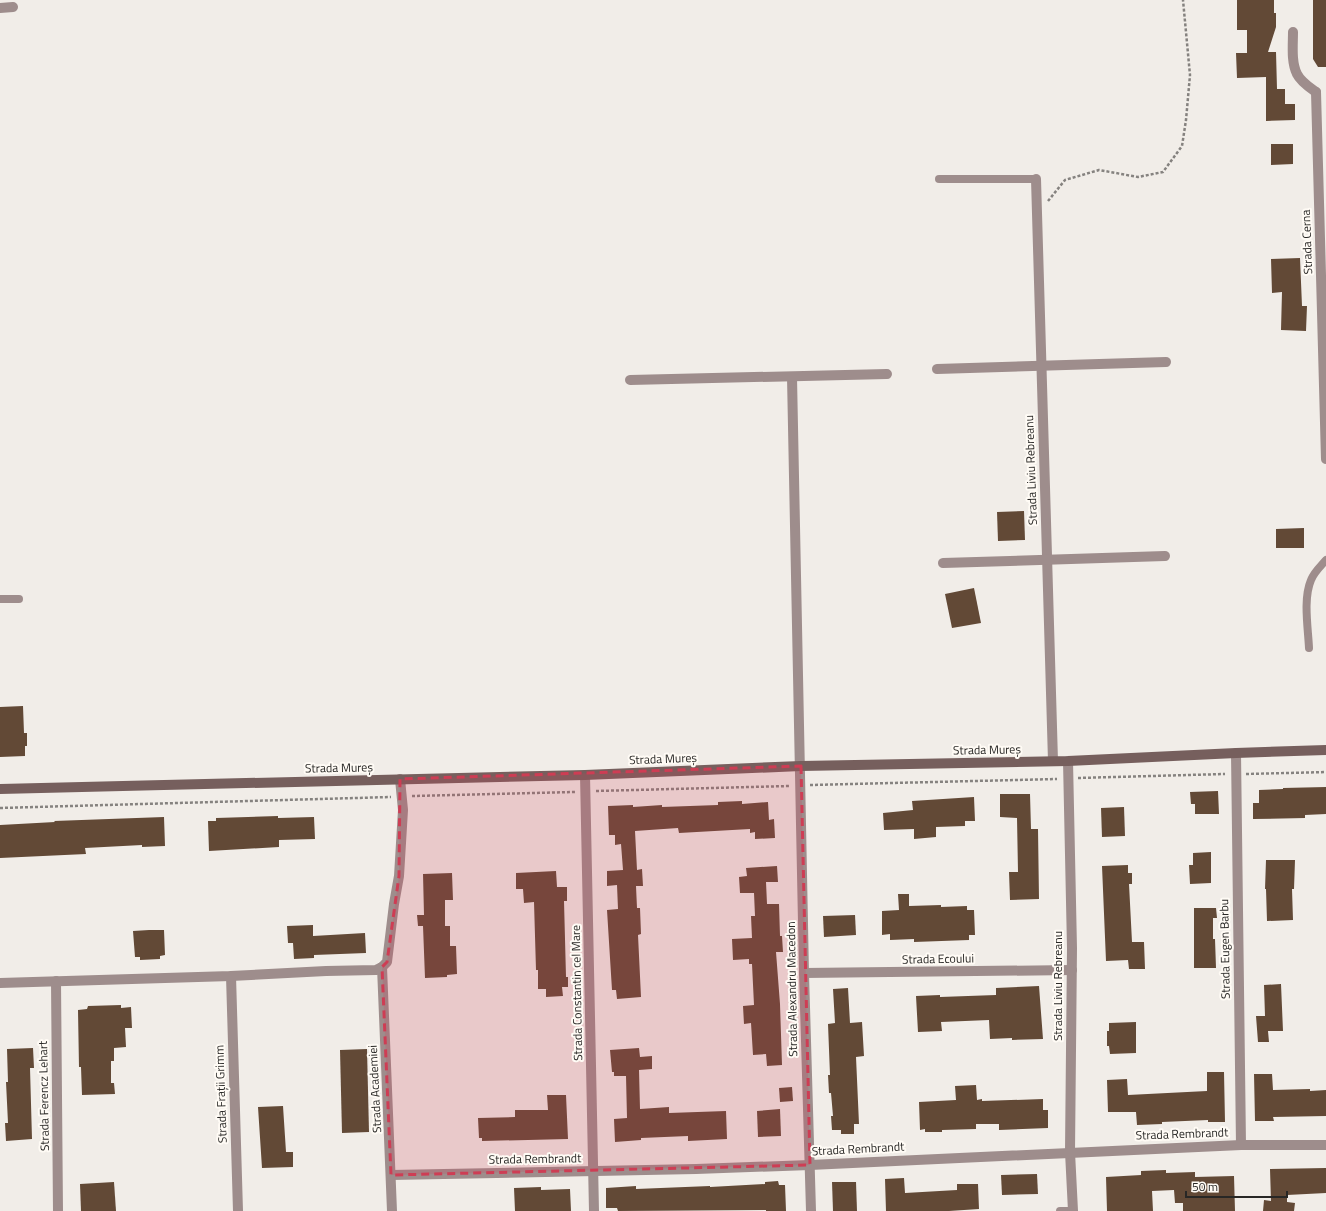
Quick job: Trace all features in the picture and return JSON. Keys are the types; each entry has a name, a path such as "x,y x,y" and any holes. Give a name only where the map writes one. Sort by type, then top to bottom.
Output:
{"street":[{"path":"0,8 13,7"},
{"name":"Strada Cerna","path":"1293,32 1294,61 1297,74 1304,83 1321,93 1326,459"},
{"name":"Strada Liviu Rebreanu","path":"1036,179 1052,761"},
{"path":"937,369 1166,362"},
{"path":"630,380 887,374"},
{"name":"Strada Alexandru Macedon","path":"792,377 804,973 811,1211"},
{"path":"943,563 1165,556"},
{"name":"Strada Mureș","path":"0,790 585,775 801,766 1052,761 1068,762 1326,750"},
{"name":"Strada Eugen Barbu","path":"1236,753 1241,1145"},
{"name":"Strada Liviu Rebreanu","path":"1068,762 1072,970 1070,1152 1073,1211"},
{"name":"Strada Constantin cel Mare","path":"585,775 594,1211"},
{"path":"0,983 376,970 382,967 387,962 399,876 403,810 400,779"},
{"name":"Strada Academiei","path":"382,967 392,1211"},
{"name":"Strada Ecoului","path":"804,973 1072,970"},
{"name":"Strada Frații Grimm","path":"231,976 238,1211"},
{"name":"Strada Ferencz Lehart","path":"56,981 58,1211"},
{"name":"Strada Rembrandt","path":"391,1175 696,1169 1241,1145 1326,1145"}],"lane":[{"path":"939,179 1036,179"},
{"path":"1309,648 1307,602 1308,588 1312,578 1326,560"},
{"path":"0,599 20,599"},
{"path":"1060,1211 1073,1211"}],"path":[{"path":"1037,216 1065,180 1099,170 1138,177 1163,172 1182,146 1190,75 1183,0"},
{"path":"0,808 1326,772"}],"highlighted area":[{"path":"801,766 810,1165 391,1175 382,967 387,962 399,876 400,779"}],"building":[{"path":"1237,0 1274,0 1276,27 1268,52 1276,52 1277,89 1285,89 1285,104 1295,104 1295,120 1266,121 1266,77 1237,78 1236,53 1247,53 1247,30 1237,30"},
{"path":"1313,0 1326,0 1326,67 1318,67 1313,59"},
{"path":"1271,144 1293,144 1293,164 1271,165"},
{"path":"1300,258 1302,306 1307,306 1306,331 1281,330 1282,292 1272,293 1271,259"},
{"path":"1024,511 1025,540 998,541 997,512"},
{"path":"1304,528 1304,548 1276,548 1276,529"},
{"path":"974,588 981,623 952,628 945,594"},
{"path":"23,706 24,733 27,733 25,756 0,757 0,707"},
{"path":"1326,787 1326,814 1305,815 1305,818 1253,819 1253,803 1259,803 1259,790"},
{"path":"1218,791 1219,814 1195,814 1195,804 1191,804 1190,792"},
{"path":"1000,794 1030,794 1031,829 1038,829 1039,899 1010,900 1009,872 1018,872 1017,818 1000,817"},
{"path":"974,797 975,821 965,821 965,826 936,827 936,837 914,839 914,829 884,830 883,813 913,810 912,801"},
{"path":"742,801 742,804 768,802 769,820 774,819 775,838 755,839 755,832 750,833 750,829 679,833 678,828 635,831 637,870 642,869 643,886 636,886 637,908 640,908 641,934 638,935 641,997 617,999 616,990 612,990 607,910 618,909 617,885 607,886 607,871 623,870 621,844 615,845 615,835 609,835 608,806 633,805 633,807 662,805 662,807 718,805 718,802"},
{"path":"1124,807 1125,836 1102,837 1101,808"},
{"path":"278,816 278,818 314,817 315,839 279,840 279,847 209,851 208,821 216,821 216,818"},
{"path":"164,817 165,846 142,847 142,845 85,848 86,854 0,858 0,825 55,822 54,821"},
{"path":"1211,852 1211,883 1190,884 1189,865 1193,865 1193,853"},
{"path":"1266,860 1295,860 1294,889 1292,889 1293,920 1267,921 1265,889"},
{"path":"1128,865 1128,873 1132,873 1132,884 1129,884 1132,942 1144,942 1145,969 1129,969 1128,960 1106,961 1102,866"},
{"path":"777,866 778,882 766,882 767,904 779,904 780,936 782,936 783,952 776,952 780,1004 782,1065 767,1066 766,1054 753,1055 751,1023 744,1024 743,1006 754,1005 752,964 749,964 749,959 733,960 732,939 752,938 751,916 755,916 754,893 740,893 739,877 747,876 746,868"},
{"path":"556,871 557,887 567,887 567,901 564,901 566,977 568,977 568,987 562,987 563,996 546,997 546,989 538,989 534,902 524,903 523,889 516,889 516,873"},
{"path":"452,873 453,900 445,900 445,926 450,926 450,946 456,946 457,974 447,975 447,977 425,978 423,926 418,926 417,915 424,915 423,874"},
{"path":"898,894 909,894 909,906 967,906 967,910 974,910 975,935 969,935 969,940 914,942 914,939 890,940 890,934 882,935 882,911 899,910"},
{"path":"1194,908 1216,908 1217,918 1213,918 1213,939 1215,939 1216,968 1194,968"},
{"path":"855,915 856,935 824,937 823,916"},
{"path":"313,925 313,936 365,933 366,953 314,955 314,958 294,959 293,943 288,943 287,926"},
{"path":"164,930 165,955 160,956 160,959 140,960 140,957 135,957 133,931"},
{"path":"1281,984 1283,1031 1268,1031 1269,1042 1258,1042 1256,1016 1265,1016 1264,985"},
{"path":"1039,986 1043,1039 990,1039 989,1020 941,1022 942,1031 918,1032 916,996 940,995 940,997 996,995 996,988"},
{"path":"848,988 850,1023 862,1022 864,1056 856,1057 859,1124 854,1124 854,1134 841,1134 841,1130 832,1130 831,1116 833,1116 828,1075 830,1075 828,1024 835,1023 833,989"},
{"path":"121,1005 121,1008 131,1007 132,1028 125,1028 126,1047 114,1048 114,1061 111,1061 111,1083 114,1083 115,1094 82,1095 81,1067 79,1067 78,1010 87,1009 88,1006"},
{"path":"1136,1022 1136,1053 1110,1054 1109,1046 1107,1046 1107,1031 1109,1031 1109,1023"},
{"path":"33,1048 34,1068 30,1068 32,1139 6,1141 5,1123 8,1123 6,1082 8,1082 7,1049"},
{"path":"639,1048 640,1057 652,1056 652,1069 639,1070 640,1109 669,1107 669,1113 726,1111 727,1139 688,1141 688,1136 641,1138 641,1140 615,1142 614,1119 627,1118 626,1076 614,1076 614,1072 612,1072 610,1050"},
{"path":"367,1049 369,1132 342,1133 340,1050"},
{"path":"1207,1072 1224,1072 1225,1122 1208,1122 1208,1120 1162,1122 1162,1124 1137,1125 1136,1112 1108,1112 1107,1080 1127,1079 1128,1095 1207,1091"},
{"path":"1254,1074 1272,1074 1273,1090 1326,1090 1326,1116 1273,1117 1274,1121 1255,1121"},
{"path":"976,1085 977,1100 1043,1099 1043,1110 1048,1110 1048,1128 999,1130 999,1124 976,1124 976,1129 942,1130 942,1132 925,1132 925,1129 920,1130 919,1102 956,1100 955,1086"},
{"path":"792,1087 793,1101 780,1102 779,1088"},
{"path":"547,1095 566,1095 568,1139 482,1141 482,1138 479,1138 478,1118 515,1117 515,1110 548,1110"},
{"path":"283,1106 286,1152 293,1152 293,1167 262,1168 258,1107"},
{"path":"780,1109 781,1136 758,1137 757,1111"},
{"path":"1326,1168 1326,1193 1287,1195 1287,1202 1295,1203 1294,1211 1263,1211 1264,1200 1271,1201 1270,1169"},
{"path":"1166,1170 1166,1173 1195,1172 1195,1177 1234,1176 1235,1211 1183,1211 1183,1203 1175,1203 1174,1190 1152,1191 1153,1211 1107,1211 1106,1177 1141,1175 1141,1171"},
{"path":"1037,1174 1038,1194 1002,1195 1001,1175"},
{"path":"904,1178 905,1193 957,1190 957,1184 978,1184 979,1209 949,1211 886,1211 885,1179"},
{"path":"778,1181 779,1185 785,1185 786,1211 618,1211 617,1208 606,1208 606,1188 636,1186 636,1189 710,1187 765,1184 765,1182"},
{"path":"114,1182 116,1211 81,1211 80,1184"},
{"path":"832,1182 856,1182 857,1211 833,1211"},
{"path":"541,1187 541,1190 570,1189 571,1211 515,1211 514,1188"}]}
